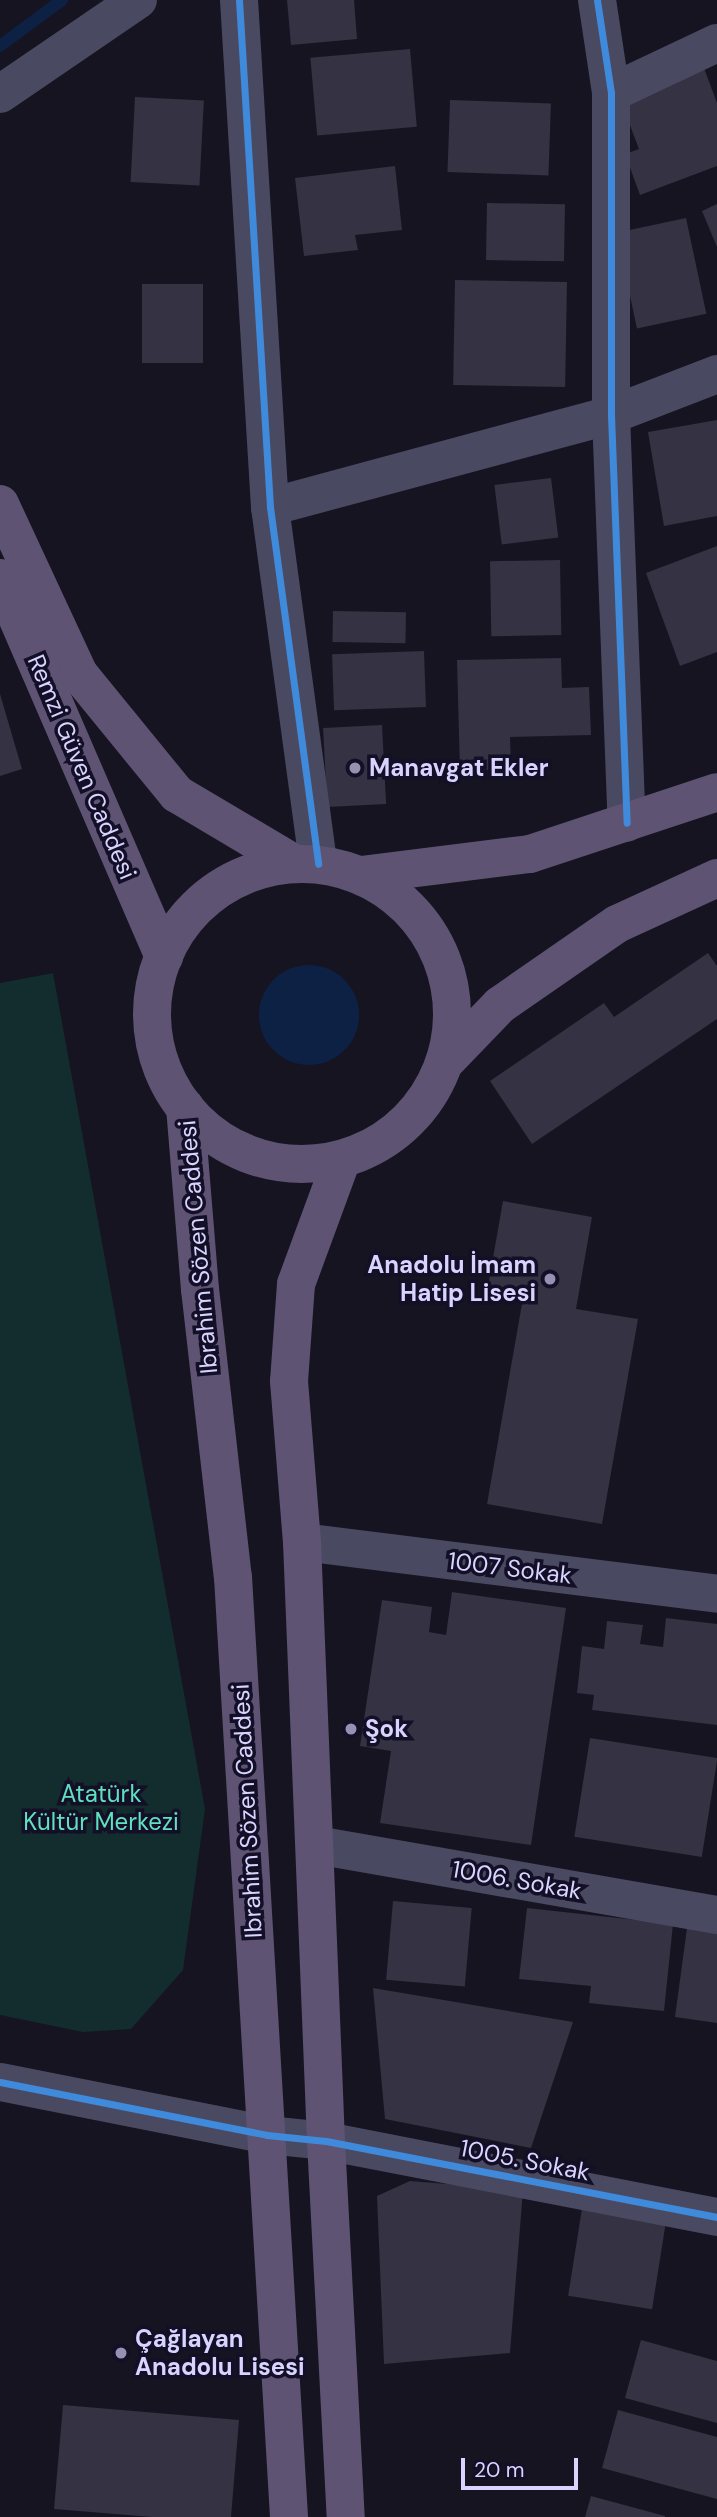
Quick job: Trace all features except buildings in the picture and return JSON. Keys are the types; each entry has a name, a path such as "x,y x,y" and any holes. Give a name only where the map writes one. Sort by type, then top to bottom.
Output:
{"main road":[{"name":"Remzi Güven Caddesi","path":"0,503 79,674 177,794 307,864"},
{"name":"Remzi Güven Caddesi","path":"4,597 164,957"},
{"path":"717,792 530,854 361,875 307,864 280,865 243,876 210,895 183,923 164,957 153,995 154,1034 164,1073 185,1107 209,1132 239,1151 284,1163 307,1164 342,1159 387,1139 422,1105 445,1062 500,1005 617,924 717,878"},
{"path":"361,875 400,898 429,932 447,973 453,1018 445,1062"},
{"name":"Ibrahim Sözen Caddesi","path":"185,1107 200,1289 233,1577 289,2517"},
{"path":"342,1159 296,1284 289,1381 302,1542 326,2141 346,2517"}],"street":[{"path":"0,94 138,0"},
{"path":"239,0 270,507 307,864"},
{"path":"597,0 611,93 611,415 626,823"},
{"path":"611,93 717,43"},
{"path":"270,507 611,415 717,374"},
{"name":"1007 Sokak","path":"302,1542 717,1594"},
{"name":"1006. Sokak","path":"316,1845 717,1915"},
{"name":"1005. Sokak","path":"0,2082 267,2135 326,2141 717,2217"}],"green space":[{"name":"Atatürk Kültür Merkezi","path":"53,973 205,1809 183,1970 131,2029 83,2032 0,2015 0,983"}],"water":[{"path":"309,965 328,969 344,980 355,996 359,1015 355,1034 344,1050 328,1061 309,1065 290,1061 274,1050 263,1034 259,1015 263,996 274,980 290,969"}],"waterway":[{"path":"0,46 62,0"}],"cycle path":[{"path":"239,0 270,507 318,864"},
{"path":"597,0 611,93 611,415 627,823"},
{"path":"0,2082 267,2135 326,2141 717,2217"}],"place":[{"name":"Manavgat Ekler","path":"355,768"},
{"name":"Anadolu İmam Hatip Lisesi","path":"550,1279"},
{"name":"Şok","path":"351,1729"},
{"name":"Çağlayan Anadolu Lisesi","path":"121,2353"}]}
